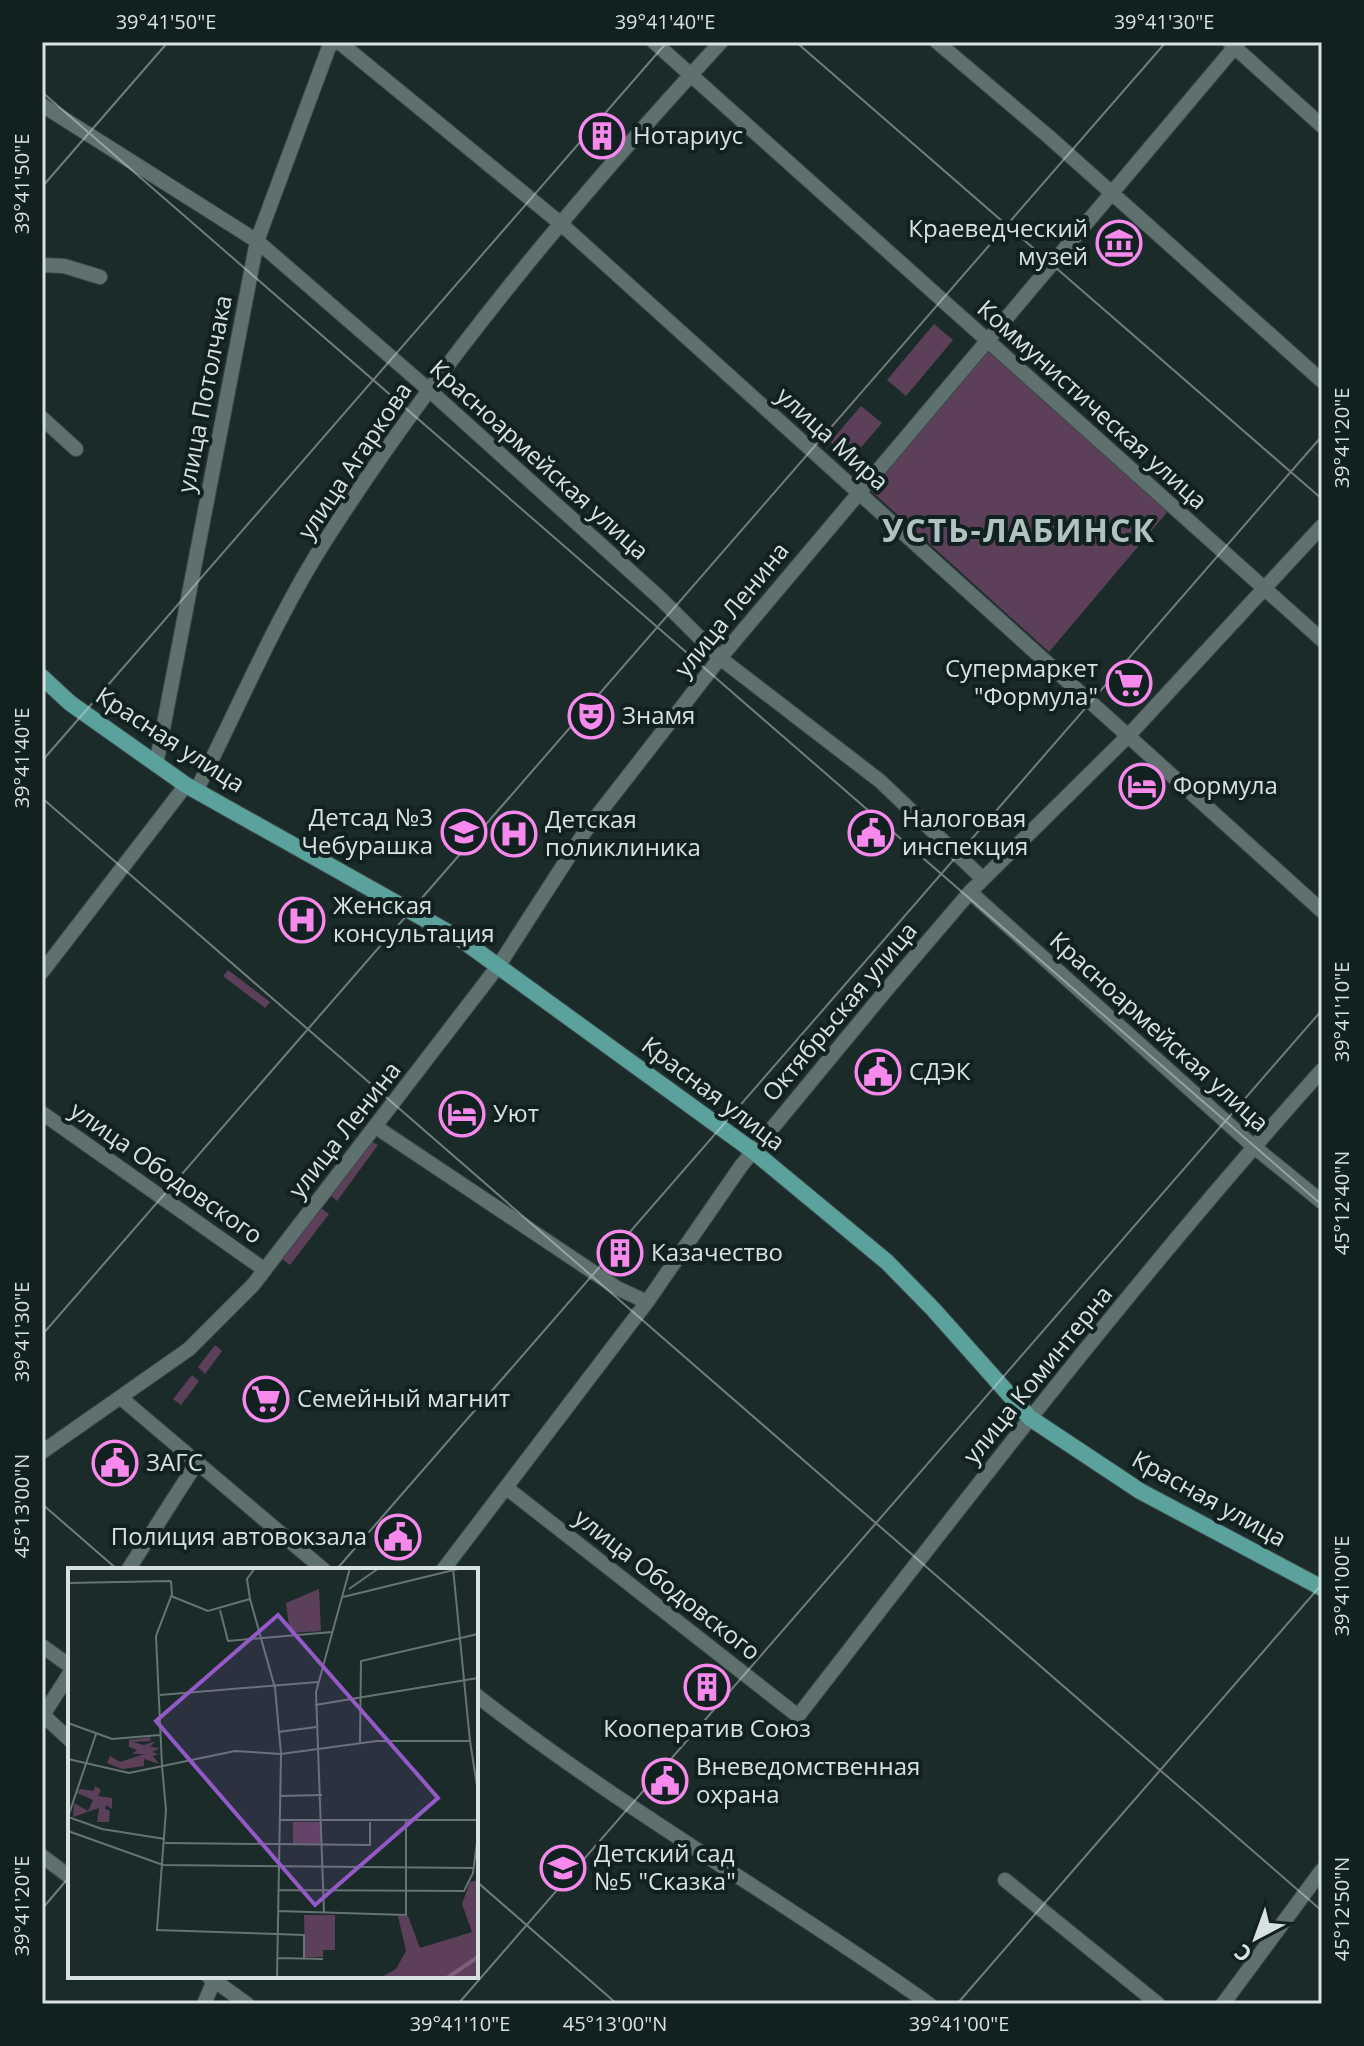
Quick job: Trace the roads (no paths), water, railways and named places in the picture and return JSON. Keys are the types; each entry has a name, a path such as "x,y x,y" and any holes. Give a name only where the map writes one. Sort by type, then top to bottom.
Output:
{"main road":[{"name":"Красная улица","path":"42,677 70,703 191,788 462,940 753,1151 887,1262 1030,1418 1140,1491 1322,1588"}],"street":[{"name":"улица Мира","path":"337,42 560,223 1322,911"},
{"name":"улица Потолчака","path":"156,765 257,241 329,47 337,42"},
{"name":"Коммунистическая улица","path":"654,42 1322,640"},
{"name":"улица Агаркова","path":"42,972 191,788 326,539 429,390 560,223 721,42"},
{"path":"937,42 1322,381"},
{"path":"1234,44 1322,126"},
{"name":"улица Ленина","path":"42,1452 189,1349 265,1270 499,965 586,830 720,658 1234,44"},
{"name":"Красноармейская улица","path":"42,105 257,241 429,390 661,599 720,658 880,781 983,879"},
{"path":"42,265 64,266 100,277"},
{"path":"42,418 76,449"},
{"name":"Октябрьская улица","path":"445,1568 508,1489 647,1302 753,1151 970,892 1128,736 1322,526"},
{"name":"Красноармейская улица","path":"970,892 1253,1146 1322,1202"},
{"name":"улица Коминтерна","path":"798,1716 1030,1418 1253,1146 1322,1070"},
{"name":"улица Ободовского","path":"42,1113 265,1270"},
{"path":"376,1127 617,1288 647,1302"},
{"path":"121,1398 322,1568"},
{"path":"129,1568 196,1464"},
{"name":"улица Ободовского","path":"508,1489 798,1716"},
{"path":"42,1646 68,1665"},
{"path":"68,1676 43,1715 68,1738"},
{"path":"478,1697 591,1780 929,2004"},
{"path":"42,1856 68,1876"},
{"path":"1223,2004 1322,1870"},
{"path":"1005,1880 1158,2004"},
{"path":"204,2004 213,1978"},
{"path":"214,1978 247,2004"}],"place":[{"name":"Нотариус","path":"602,136"},
{"name":"Краеведческий музей","path":"1119,243"},
{"name":"Супермаркет \"Формула\"","path":"1129,683"},
{"name":"Знамя","path":"591,716"},
{"name":"Формула","path":"1142,786"},
{"name":"Детсад №3 Чебурашка","path":"464,832"},
{"name":"Налоговая инспекция","path":"871,833"},
{"name":"Детская поликлиника","path":"514,834"},
{"name":"Женская консультация","path":"302,920"},
{"name":"СДЭК","path":"878,1072"},
{"name":"Уют","path":"462,1114"},
{"name":"Казачество","path":"620,1253"},
{"name":"Семейный магнит","path":"266,1399"},
{"name":"ЗАГС","path":"115,1463"},
{"name":"Полиция автовокзала","path":"398,1537"},
{"name":"Кооператив Союз","path":"707,1687"},
{"name":"Вневедомственная охрана","path":"665,1781"},
{"name":"Детский сад №5 \"Сказка\"","path":"563,1868"}],"district":[{"name":"УСТЬ-ЛАБИНСК","path":"1019,531"}]}
